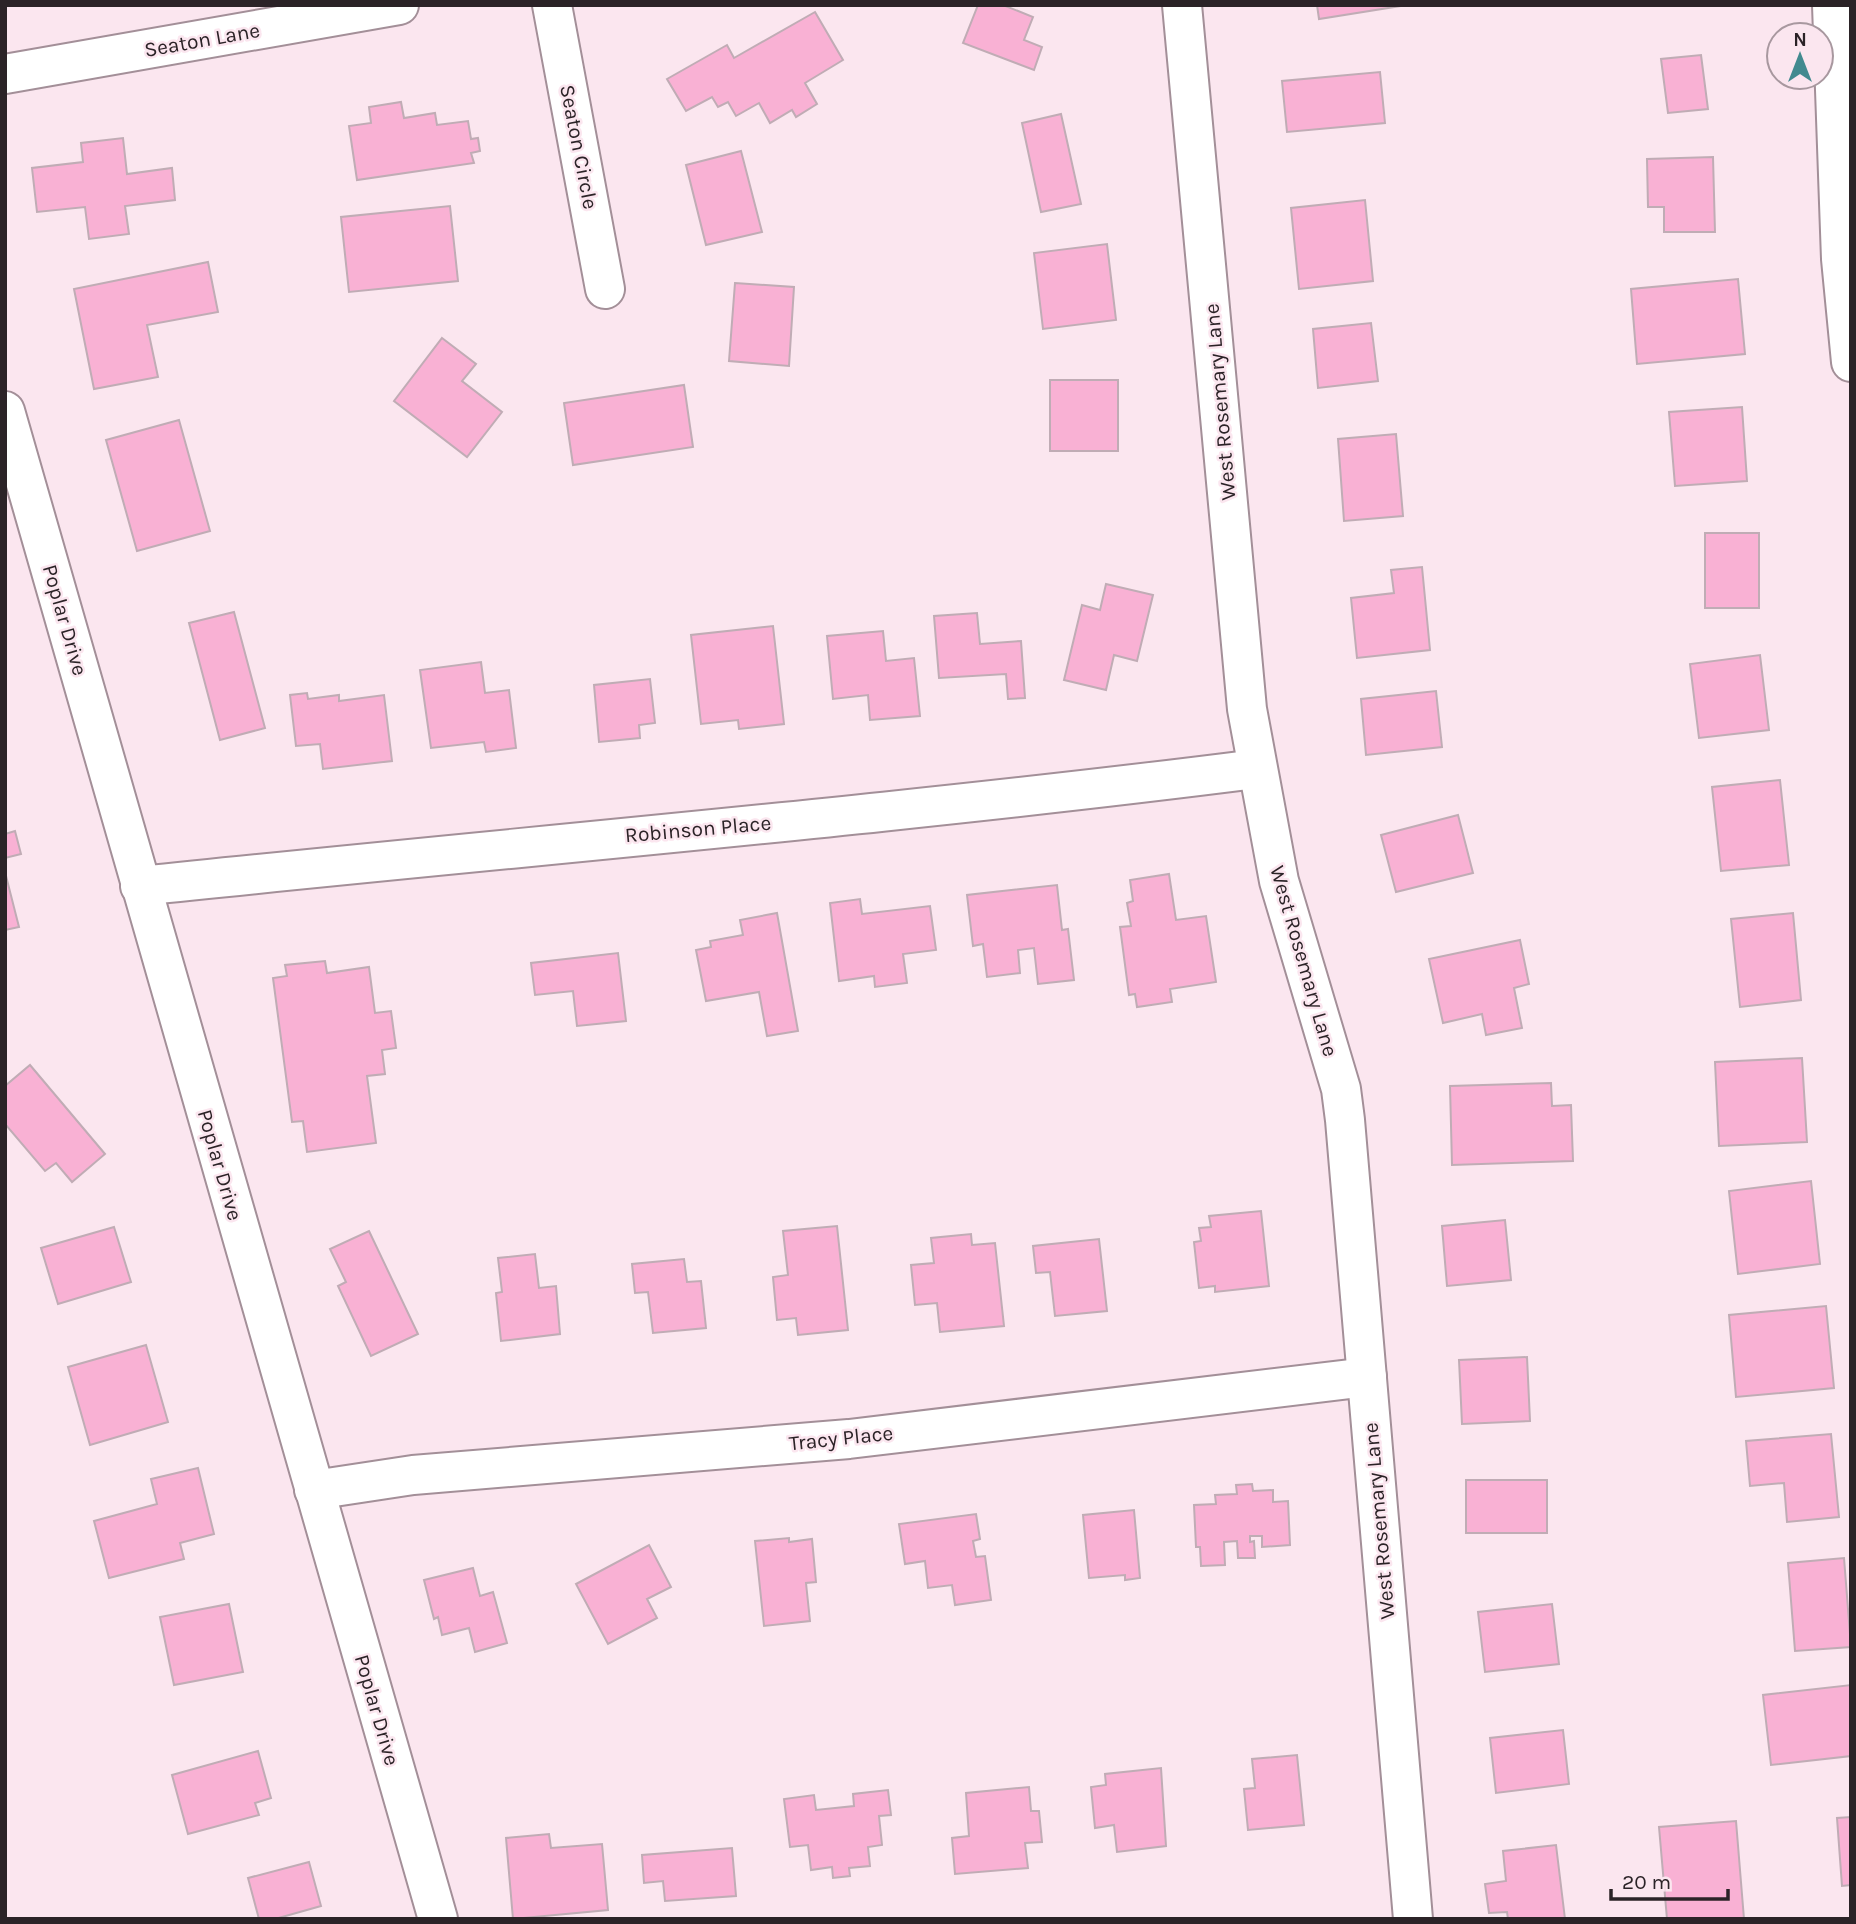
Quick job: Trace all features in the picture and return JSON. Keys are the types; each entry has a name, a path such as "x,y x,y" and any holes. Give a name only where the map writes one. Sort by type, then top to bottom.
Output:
{"street":[{"name":"Seaton Lane","path":"5,74 399,5"},
{"name":"Seaton Circle","path":"552,5 605,289"},
{"name":"West Rosemary Lane","path":"1182,5 1247,709 1256,769 1279,881 1341,1089 1413,1919"},
{"path":"1832,5 1841,258 1851,362"},
{"name":"Poplar Drive","path":"5,411 438,1919"},
{"name":"Robinson Place","path":"140,886 596,838 1010,800 1256,769"},
{"name":"Tracy Place","path":"314,1490 413,1475 849,1439 1367,1377"}],"building":[{"path":"978,5 1003,5 1033,17 1024,40 1042,47 1034,70 963,43"},
{"path":"1317,5 1407,5 1319,19"},
{"path":"815,12 843,60 805,83 817,104 796,117 792,110 770,123 759,103 736,116 728,102 718,107 712,97 686,111 667,79 727,45 734,58"},
{"path":"1701,55 1708,109 1668,113 1661,59"},
{"path":"1380,72 1385,123 1287,132 1282,81"},
{"path":"401,102 404,118 435,113 437,125 468,121 471,139 478,138 480,151 471,153 474,163 357,180 349,126 371,123 369,107"},
{"path":"1061,114 1081,204 1041,212 1022,123"},
{"path":"123,138 127,174 172,168 175,200 125,206 129,234 89,239 85,207 37,212 32,168 83,162 81,143"},
{"path":"741,151 762,232 706,245 686,165"},
{"path":"1713,157 1715,232 1664,232 1664,207 1648,207 1647,159"},
{"path":"1365,200 1373,281 1299,289 1291,208"},
{"path":"450,206 458,281 349,292 341,217"},
{"path":"1107,244 1116,320 1043,329 1034,253"},
{"path":"208,262 218,312 147,325 158,377 94,389 74,289"},
{"path":"1738,279 1745,354 1637,364 1631,289"},
{"path":"735,283 794,287 789,366 729,361"},
{"path":"1371,323 1378,381 1318,388 1313,329"},
{"path":"442,338 476,364 462,381 502,412 467,457 394,401"},
{"path":"1050,380 1118,380 1118,451 1050,451"},
{"path":"684,385 693,447 573,465 564,403"},
{"path":"1742,407 1747,481 1675,486 1669,412"},
{"path":"179,420 210,531 137,551 106,440"},
{"path":"1396,434 1403,516 1344,521 1338,439"},
{"path":"1705,533 1759,533 1759,608 1705,608"},
{"path":"1422,567 1430,650 1357,658 1351,598 1394,593 1391,570"},
{"path":"1106,584 1153,595 1137,661 1114,655 1106,690 1064,680 1082,605 1100,610"},
{"path":"234,612 265,728 220,740 189,623"},
{"path":"977,613 980,644 1021,641 1025,698 1008,699 1006,674 939,678 934,616"},
{"path":"773,626 784,724 739,729 738,720 701,724 691,635"},
{"path":"883,631 886,661 914,658 920,716 870,720 868,695 833,699 827,636"},
{"path":"1760,655 1769,730 1699,738 1690,664"},
{"path":"481,662 485,693 509,690 516,748 486,752 484,742 431,748 420,670"},
{"path":"650,679 655,723 639,725 640,738 599,742 594,685"},
{"path":"1436,691 1442,747 1366,755 1361,699"},
{"path":"307,693 308,699 339,695 339,701 384,695 392,761 323,769 320,744 296,746 290,695"},
{"path":"1780,780 1789,865 1721,871 1712,787"},
{"path":"1458,815 1473,873 1396,892 1381,835"},
{"path":"15,831 21,854 5,858 5,834"},
{"path":"5,872 19,927 5,930"},
{"path":"1169,874 1176,920 1206,916 1216,982 1170,989 1172,1002 1137,1007 1135,994 1129,995 1120,927 1131,926 1127,903 1133,901 1130,880"},
{"path":"1057,885 1062,930 1068,929 1074,980 1038,984 1034,948 1018,950 1020,973 987,977 983,944 973,946 967,895"},
{"path":"860,899 862,914 930,906 936,950 903,954 907,983 875,987 874,976 839,981 830,903"},
{"path":"777,913 798,1031 767,1036 759,992 706,1001 696,950 711,947 710,941 743,935 740,920"},
{"path":"1793,913 1801,1000 1740,1007 1731,919"},
{"path":"1520,940 1529,984 1514,988 1522,1028 1486,1035 1482,1014 1443,1023 1429,959"},
{"path":"618,953 626,1021 577,1026 573,991 535,995 531,963"},
{"path":"325,961 327,973 369,967 375,1013 391,1011 396,1048 382,1050 385,1074 367,1076 376,1143 307,1152 303,1121 292,1122 273,978 287,976 285,965"},
{"path":"1802,1058 1807,1142 1719,1146 1715,1062"},
{"path":"30,1065 105,1154 72,1182 56,1163 45,1171 5,1124 5,1086"},
{"path":"1551,1083 1552,1106 1571,1105 1573,1161 1452,1165 1450,1086"},
{"path":"1811,1181 1820,1264 1738,1274 1729,1191"},
{"path":"1261,1211 1269,1286 1215,1292 1215,1286 1199,1288 1194,1242 1201,1241 1199,1228 1211,1227 1209,1216"},
{"path":"1505,1220 1511,1280 1447,1286 1442,1226"},
{"path":"837,1226 848,1330 798,1335 796,1318 777,1320 773,1277 788,1275 783,1231"},
{"path":"114,1227 131,1282 58,1304 41,1248"},
{"path":"369,1231 418,1334 371,1356 338,1286 346,1282 330,1249"},
{"path":"971,1234 972,1245 995,1243 1004,1326 940,1332 937,1303 915,1305 911,1265 934,1263 931,1238"},
{"path":"1099,1239 1107,1311 1055,1316 1050,1272 1036,1273 1033,1246"},
{"path":"535,1254 539,1288 556,1286 560,1334 501,1341 496,1293 502,1292 498,1258"},
{"path":"684,1259 687,1282 701,1281 706,1328 653,1333 648,1292 635,1293 632,1264"},
{"path":"1826,1306 1834,1388 1736,1397 1729,1315"},
{"path":"146,1345 168,1422 90,1445 68,1367"},
{"path":"1527,1357 1530,1421 1462,1424 1459,1360"},
{"path":"1831,1434 1839,1517 1787,1522 1784,1483 1750,1486 1746,1441"},
{"path":"198,1468 214,1534 180,1543 184,1559 109,1578 94,1521 157,1504 151,1479"},
{"path":"1466,1480 1547,1480 1547,1533 1466,1533"},
{"path":"1252,1484 1253,1491 1273,1490 1273,1502 1288,1501 1290,1545 1262,1547 1262,1536 1250,1536 1250,1542 1254,1541 1255,1558 1238,1558 1237,1541 1224,1542 1225,1565 1201,1566 1200,1547 1196,1547 1194,1505 1216,1504 1215,1495 1237,1494 1236,1485"},
{"path":"1134,1510 1140,1578 1125,1580 1125,1575 1089,1578 1083,1515"},
{"path":"976,1514 980,1539 973,1541 976,1557 985,1556 991,1600 955,1605 952,1585 928,1588 925,1561 905,1564 899,1524"},
{"path":"789,1538 789,1542 812,1539 816,1582 806,1583 810,1621 764,1626 755,1541"},
{"path":"649,1545 671,1587 647,1599 657,1618 608,1644 576,1584"},
{"path":"1844,1558 1851,1647 1795,1651 1788,1563"},
{"path":"473,1568 480,1596 493,1592 507,1643 475,1652 469,1628 442,1635 438,1617 434,1619 424,1580"},
{"path":"229,1604 243,1672 174,1685 160,1617"},
{"path":"1552,1604 1559,1664 1485,1672 1478,1612"},
{"path":"1851,1685 1851,1756 1771,1765 1763,1695"},
{"path":"1563,1730 1569,1784 1496,1793 1490,1738"},
{"path":"258,1751 271,1798 255,1803 259,1815 188,1834 172,1775"},
{"path":"1297,1755 1304,1825 1248,1830 1244,1789 1255,1788 1252,1759"},
{"path":"1161,1768 1166,1846 1117,1852 1114,1825 1095,1828 1091,1787 1106,1785 1105,1774"},
{"path":"1029,1787 1031,1811 1039,1811 1042,1842 1025,1843 1028,1868 955,1874 952,1838 969,1836 966,1793"},
{"path":"888,1790 891,1815 879,1816 882,1845 868,1847 870,1866 849,1868 850,1876 833,1878 832,1867 811,1870 808,1845 790,1847 784,1799 814,1795 816,1810 854,1806 853,1794"},
{"path":"1851,1817 1851,1885 1842,1886 1837,1818"},
{"path":"1736,1821 1744,1919 1667,1919 1659,1827"},
{"path":"549,1834 551,1848 602,1844 608,1910 513,1919 506,1838"},
{"path":"1556,1845 1565,1919 1508,1919 1507,1912 1489,1913 1485,1884 1506,1881 1503,1851"},
{"path":"732,1848 736,1896 665,1901 663,1881 644,1883 642,1855"},
{"path":"309,1862 321,1906 275,1919 259,1919 248,1878"}]}
